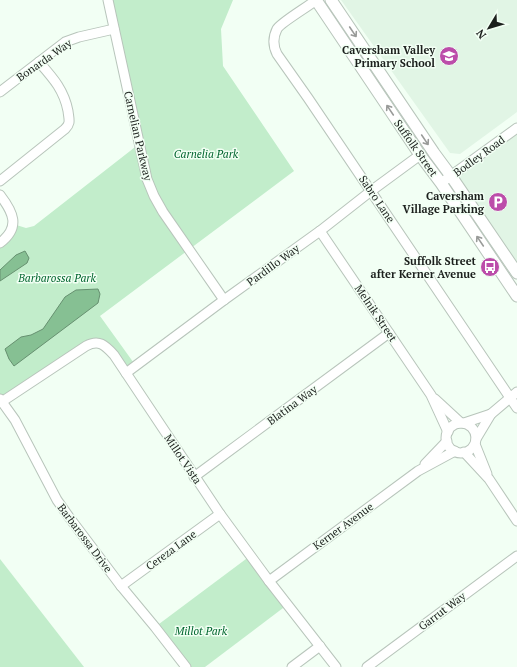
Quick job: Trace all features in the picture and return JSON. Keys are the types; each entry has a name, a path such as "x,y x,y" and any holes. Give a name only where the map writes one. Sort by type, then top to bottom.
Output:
{"street":[{"name":"Carnelian Parkway","path":"108,0 147,178 154,196 163,212 224,300"},
{"name":"Suffolk Street","path":"316,0 517,296"},
{"name":"Sabro Lane","path":"316,0 278,28 274,38 274,49 371,191 514,395 517,408"},
{"name":"Suffolk Street","path":"331,0 517,273"},
{"name":"Bonarda Way","path":"0,92 65,42 79,37 114,29"},
{"path":"0,180 69,125 68,109 63,93 39,62"},
{"name":"Bodley Road","path":"441,183 517,128"},
{"name":"Pardillo Way","path":"126,373 320,231 420,155"},
{"path":"0,195 9,207 13,216 13,224 10,231 5,239 0,243"},
{"name":"Melnik Street","path":"320,231 431,396 447,436"},
{"name":"Blatina Way","path":"194,476 389,333"},
{"name":"Millot Vista","path":"1,400 92,342 98,342 103,345 114,355 220,514 269,581 336,667"},
{"path":"459,452 469,450 491,414 514,395"},
{"name":"Melnik Street","path":"431,396 462,423"},
{"name":"Barbarossa Drive","path":"1,400 15,420 57,500 69,518 186,667"},
{"path":"489,479 459,452 450,447 447,436 453,426 491,414"},
{"path":"462,423 469,425 473,429 475,441 489,479 517,521"},
{"name":"Kerner Avenue","path":"269,581 418,470 447,436"},
{"name":"Kerner Avenue","path":"418,470 459,452"},
{"name":"Cereza Lane","path":"121,586 220,514"},
{"name":"Garrut Way","path":"367,667 517,556"},
{"path":"292,667 320,646"}],"shaded area":[{"name":"Caversham Valley Primary School","path":"341,0 517,0 517,112 460,154 450,153"},
{"name":"Caversham Village Parking","path":"517,128 517,273 451,176"},
{"path":"25,251 29,258 27,263 0,281 0,270 16,255"},
{"path":"98,289 100,294 98,303 14,366 5,349 21,337 31,335 43,329 65,297 76,290"}],"green space":[{"path":"108,0 233,0 221,29 223,66 294,171 100,316 136,366 126,373 98,342 0,399 0,243 13,224 26,228 34,226 139,144"},
{"name":"Millot Park","path":"250,556 287,605 205,667 186,667 155,627"},
{"path":"0,559 84,667 0,667"}],"place":[{"name":"Caversham Valley Primary School","path":"449,56"},
{"name":"Caversham Village Parking","path":"498,202"},
{"name":"Suffolk Street after Kerner Avenue","path":"490,267"}],"park label":[{"name":"Carnelia Park","path":"206,154"},
{"name":"Barbarossa Park","path":"57,278"}]}
